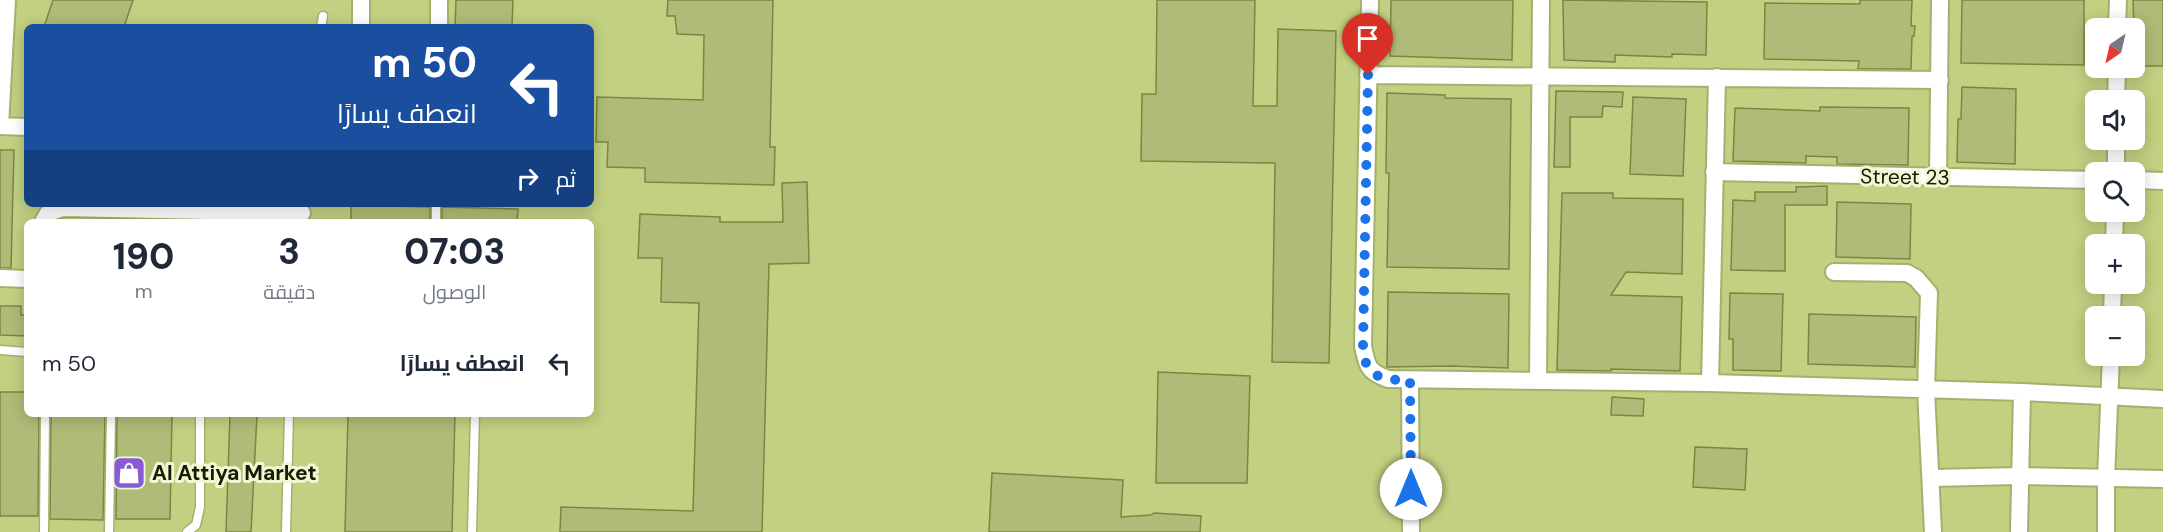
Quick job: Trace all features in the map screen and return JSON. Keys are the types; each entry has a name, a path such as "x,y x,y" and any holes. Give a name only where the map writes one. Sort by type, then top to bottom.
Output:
{"street":[{"path":"8,0 0,126 24,127"},
{"path":"361,0 361,24"},
{"path":"439,24 440,0"},
{"path":"1370,0 1363,346 1367,365 1377,375 1388,380 1710,383 2022,392 2163,399"},
{"path":"1538,381 1541,0"},
{"path":"1938,178 1940,0"},
{"path":"2117,18 2118,0"},
{"path":"1368,75 1940,80"},
{"path":"1710,383 1717,77"},
{"name":"Street 23","path":"1714,172 2085,180"},
{"path":"2145,180 2163,180"},
{"path":"45,219 48,213 63,208 302,213"},
{"path":"1834,272 1907,273 1923,285 1929,293 1926,390 1933,532"},
{"path":"0,278 24,279"},
{"path":"2106,532 2111,366"},
{"path":"1410,380 1411,532"},
{"path":"2019,532 2022,392"},
{"path":"1932,477 2163,479"}],"lane":[{"path":"322,24 323,16"},
{"path":"0,350 24,352"},
{"path":"45,417 45,532"},
{"path":"109,532 111,417"},
{"path":"187,532 196,525 200,507 200,417"},
{"path":"286,532 289,417"},
{"path":"472,532 475,417"}],"shaded area":[{"path":"0,0 2163,0 2163,532 0,532"}],"building":[{"path":"53,0 133,0 125,24 45,24"},
{"path":"456,0 513,0 512,24 455,24"},
{"path":"668,0 773,0 770,147 775,147 774,185 645,182 645,168 607,167 608,142 596,142 597,97 703,100 704,35 677,34 675,16 667,16"},
{"path":"1157,0 1255,0 1253,106 1277,106 1278,29 1336,31 1329,363 1272,362 1275,163 1141,161 1142,94 1156,94"},
{"path":"1391,0 1513,0 1512,60 1390,56"},
{"path":"1563,0 1707,2 1706,55 1672,54 1672,57 1615,55 1615,62 1564,60"},
{"path":"1860,0 1912,0 1911,26 1915,26 1912,37 1911,69 1858,69 1859,61 1764,59 1765,3 1860,4"},
{"path":"1962,0 2084,0 2084,65 1961,63"},
{"path":"2133,0 2163,0 2163,66 2145,66 2145,18 2134,18"},
{"path":"1962,87 2016,89 2015,164 1957,162 1958,119 1961,119"},
{"path":"1556,91 1623,92 1622,107 1603,106 1602,117 1570,117 1570,167 1554,167"},
{"path":"1387,93 1445,95 1445,98 1511,99 1509,269 1387,267 1389,173 1386,173"},
{"path":"1633,97 1686,99 1683,176 1630,174"},
{"path":"1820,107 1909,108 1908,165 1837,164 1837,157 1806,156 1806,163 1733,161 1735,108 1820,111"},
{"path":"0,150 14,150 11,268 0,268"},
{"path":"807,182 809,263 769,264 762,532 560,532 561,507 693,511 699,303 661,302 662,258 638,258 640,214 720,217 720,222 783,222 782,183"},
{"path":"1827,186 1827,205 1785,205 1785,271 1731,270 1733,200 1755,201 1755,192 1796,192 1796,187"},
{"path":"1562,193 1613,193 1613,198 1683,199 1682,274 1626,272 1611,295 1682,297 1680,371 1557,370"},
{"path":"1837,202 1911,204 1910,259 1836,257"},
{"path":"351,207 430,207 430,219 351,219"},
{"path":"442,207 518,209 517,219 442,219"},
{"path":"1388,292 1509,294 1508,368 1387,367"},
{"path":"1730,293 1783,294 1781,371 1733,370 1733,339 1729,339"},
{"path":"0,306 21,306 21,315 24,315 24,336 0,335"},
{"path":"1809,314 1916,317 1915,367 1808,364"},
{"path":"1158,372 1250,376 1247,483 1156,483"},
{"path":"0,392 24,392 24,417 39,417 38,516 0,516"},
{"path":"1612,397 1644,399 1643,416 1611,415"},
{"path":"51,417 105,417 103,520 50,519"},
{"path":"117,417 172,417 170,519 116,519"},
{"path":"230,417 257,417 251,532 226,532"},
{"path":"348,417 455,417 452,532 345,532"},
{"path":"1695,447 1747,449 1745,490 1693,487"},
{"path":"992,473 1123,480 1121,517 1154,513 1201,516 1200,532 989,532"}],"place":[{"name":"Al Attiya Market","path":"129,473"}],"route":[{"path":"1368,75 1363,346 1367,365 1377,375 1388,380 1410,380 1411,489"}]}
